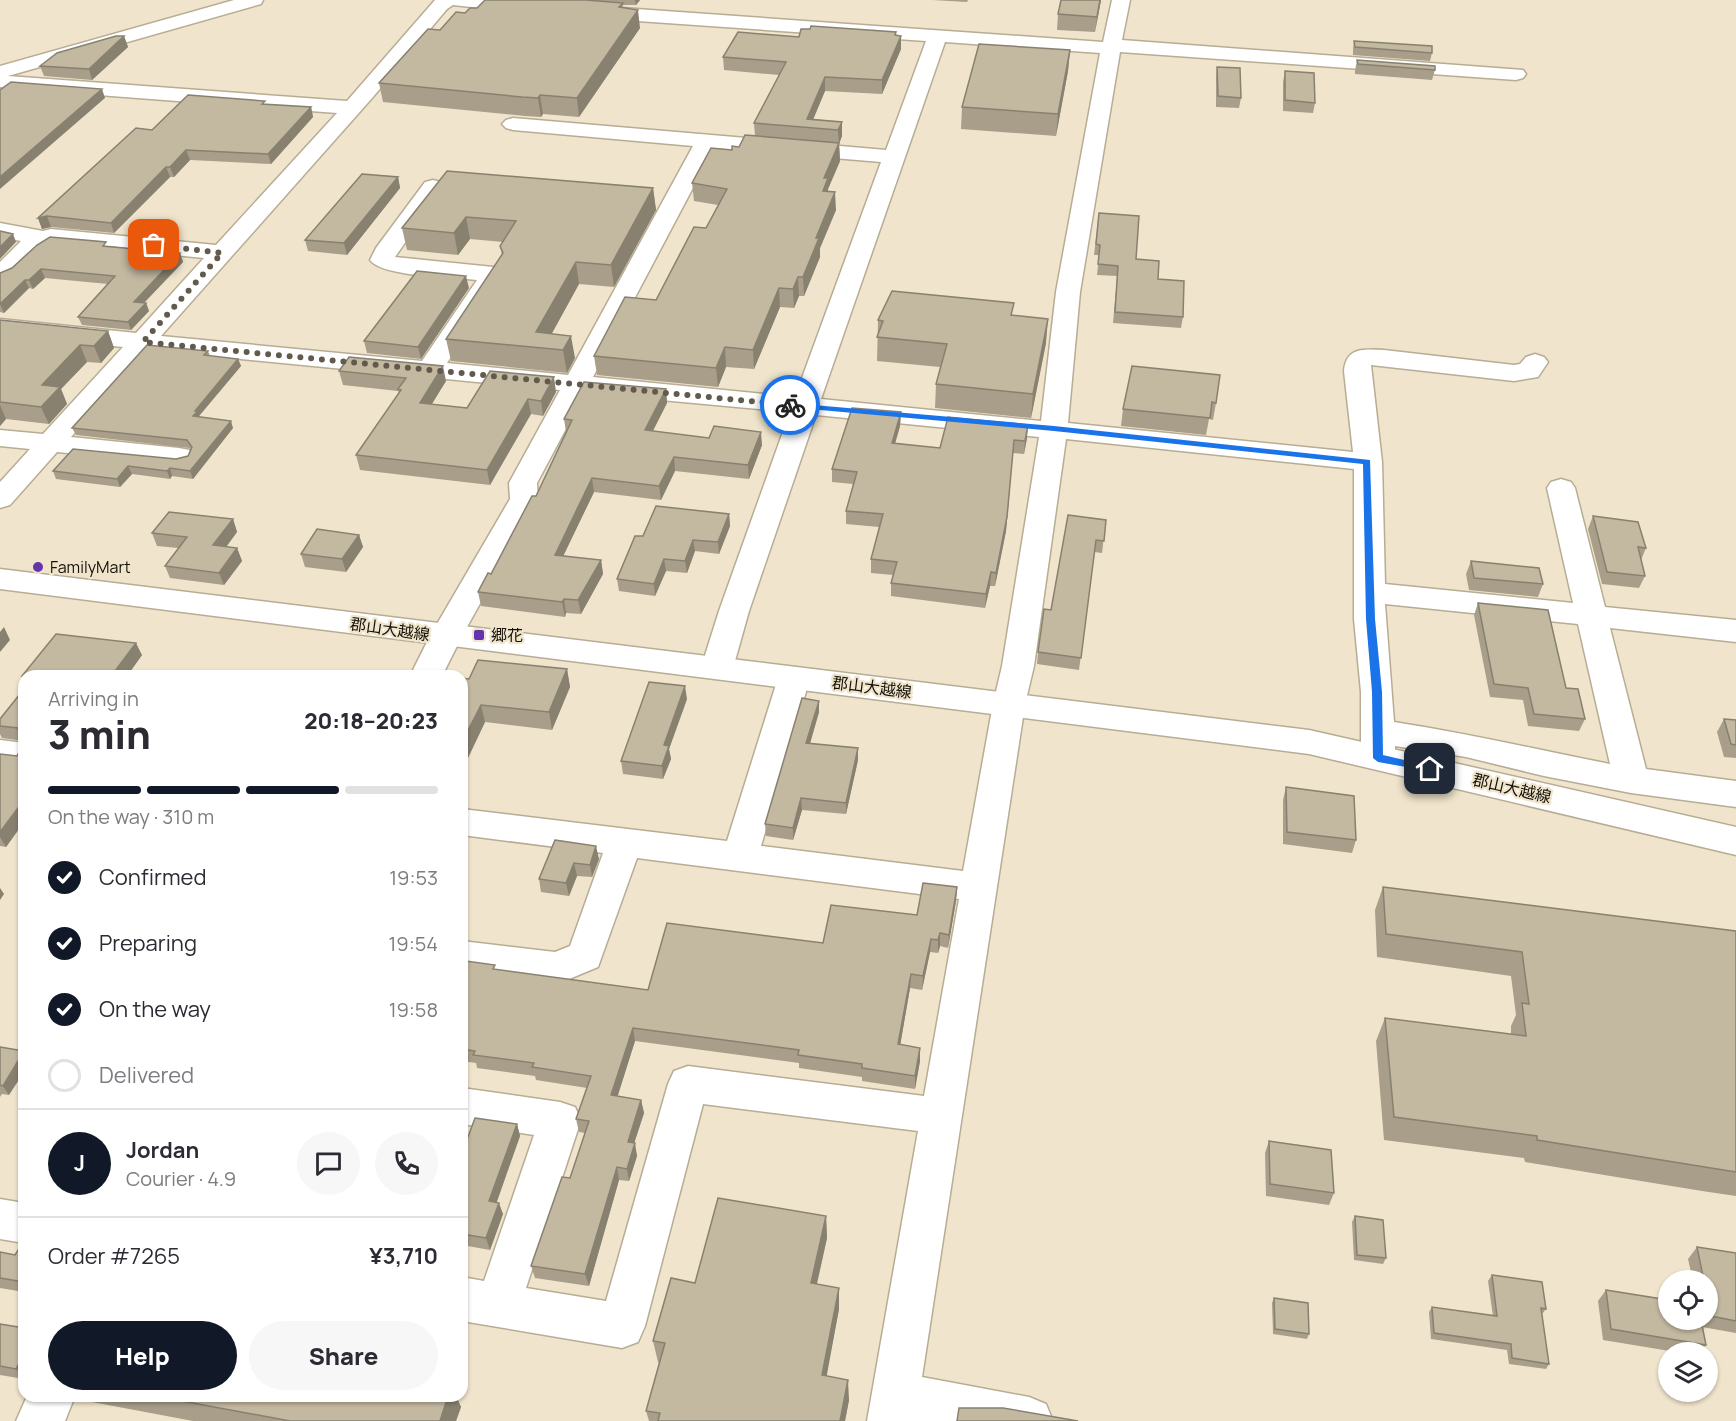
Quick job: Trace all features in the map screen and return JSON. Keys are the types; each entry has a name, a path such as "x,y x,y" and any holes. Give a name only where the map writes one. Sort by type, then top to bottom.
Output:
{"street":[{"path":"5,77 254,0"},
{"path":"0,499 352,108 440,5 451,0 542,8"},
{"path":"1029,1421 893,1408 1009,704 1018,666 1054,429 1068,292 1121,0"},
{"path":"576,10 937,37 1111,48 1121,46 1516,74"},
{"path":"717,668 738,600 937,37"},
{"path":"5,77 352,108"},
{"path":"513,124 894,157"},
{"path":"429,670 524,499 523,483 706,142"},
{"path":"430,369 492,274 392,264 382,260 384,253 433,187"},
{"path":"0,230 42,237 62,236 222,253"},
{"path":"0,275 42,237"},
{"path":"0,327 806,407 1054,429 1368,462"},
{"path":"1535,362 1529,370 1514,373 1384,358 1367,357 1358,360 1357,370 1368,462 1370,592 1378,744 1466,745 1544,764 1631,780 1736,794"},
{"path":"0,438 179,456"},
{"path":"1561,488 1631,780"},
{"name":"郡山大越線","path":"0,579 1309,742 1378,744 1736,841"},
{"path":"1370,592 1736,631"},
{"path":"740,856 794,678"},
{"path":"0,752 18,754"},
{"path":"468,823 979,887"},
{"path":"468,957 557,968 585,956 625,842"},
{"path":"468,1107 560,1120 480,1302 622,1326 688,1084 941,1116"},
{"path":"0,1219 18,1222"},
{"path":"40,1421 49,1402"}],"building":[{"path":"485,0 586,0 623,3 619,7 638,10 577,98 540,95 538,98 522,97 379,83 428,29 440,30 456,12 465,13 470,8 477,8"},
{"path":"1061,0 1100,0 1097,17 1058,14"},
{"path":"811,26 896,32 895,35 901,36 882,80 825,77 807,119 842,122 838,130 754,123 786,62 723,57 738,32 799,37 801,29 810,29"},
{"path":"116,36 124,36 89,69 40,66 57,53"},
{"path":"1354,41 1432,46 1432,53 1355,47"},
{"path":"979,44 1070,50 1058,114 962,107"},
{"path":"1357,60 1435,66 1435,70 1358,64"},
{"path":"1217,67 1240,68 1241,98 1218,96"},
{"path":"1285,71 1314,73 1315,103 1285,100"},
{"path":"11,82 102,89 0,177 0,90"},
{"path":"188,95 311,107 268,154 186,150 111,223 47,216 38,218 136,128 152,130"},
{"path":"745,135 839,143 824,178 828,178 823,191 835,192 803,277 798,277 793,289 779,288 753,350 725,347 716,368 594,356 625,297 656,300 694,227 706,228 727,189 692,183 711,148 732,150 732,146 739,147"},
{"path":"447,171 653,188 611,265 576,262 536,332 571,336 563,350 446,339 503,253 500,246 516,221 466,217 454,233 402,228"},
{"path":"362,174 398,177 344,243 305,240"},
{"path":"1099,213 1139,216 1136,259 1159,261 1158,279 1184,281 1183,317 1115,312 1118,266 1098,264 1100,245 1096,244"},
{"path":"0,231 13,234 0,247"},
{"path":"50,237 106,242 103,246 180,253 134,302 146,303 128,322 78,317 115,276 41,269 29,280 25,280 0,304 0,273 12,268 37,245"},
{"path":"417,271 466,276 418,347 364,341"},
{"path":"892,291 1014,303 1011,315 1048,319 1033,394 936,384 947,344 877,337 883,321 878,320"},
{"path":"0,320 108,331 94,346 80,345 42,385 60,387 41,407 0,402"},
{"path":"147,345 208,351 204,355 238,359 193,416 231,421 190,471 170,468 167,471 128,466 117,479 53,471 73,449 176,459 188,456 192,447 187,440 72,428"},
{"path":"349,357 443,366 420,403 467,408 490,371 554,377 541,401 528,399 487,470 356,455 401,390 398,389 406,378 339,371"},
{"path":"1132,366 1220,375 1216,403 1212,402 1210,418 1123,409"},
{"path":"584,382 666,389 645,430 709,438 714,426 761,432 748,465 674,457 659,486 592,478 555,555 601,560 578,600 564,599 562,602 478,592 488,573 491,574 532,496 536,496 572,420 564,419"},
{"path":"852,408 901,412 892,443 940,448 948,417 1028,425 1025,441 1014,440 1007,517 996,573 991,572 986,594 891,583 897,562 871,559 883,514 846,511 857,472 832,469"},
{"path":"656,506 729,514 718,542 693,540 685,561 664,559 654,584 617,579 635,536 643,536"},
{"path":"169,512 233,519 213,545 237,548 219,573 165,566 187,537 152,533"},
{"path":"1068,515 1106,520 1104,541 1096,540 1081,658 1038,652 1044,609 1051,610"},
{"path":"1593,516 1638,522 1646,548 1638,547 1645,576 1607,572"},
{"path":"317,529 359,535 342,559 301,554"},
{"path":"1471,561 1539,568 1543,584 1474,578"},
{"path":"1478,603 1548,610 1566,688 1578,689 1585,719 1534,714 1528,688 1494,684"},
{"path":"56,634 136,643 116,670 27,670"},
{"path":"478,660 567,669 549,712 481,705 468,730 469,679"},
{"path":"649,682 685,686 664,745 669,746 662,766 621,761"},
{"path":"18,696 18,728 0,726 0,719"},
{"path":"802,698 819,701 806,743 858,748 846,803 801,798 793,828 765,824"},
{"path":"1724,719 1736,720 1736,745 1731,744"},
{"path":"0,754 17,756 18,754 18,808 0,832"},
{"path":"1286,787 1354,796 1356,840 1287,832"},
{"path":"555,840 596,846 590,865 574,863 566,883 539,879"},
{"path":"923,883 957,887 949,935 940,933 938,940 931,939 923,976 911,974 898,1044 920,1048 915,1076 862,1068 862,1064 798,1055 799,1050 633,1028 611,1095 641,1100 628,1142 635,1143 627,1169 617,1167 585,1274 531,1266 562,1177 570,1178 589,1121 576,1119 591,1076 532,1067 534,1063 473,1055 475,1051 468,1050 468,961 495,965 493,969 648,990 667,923 823,943 831,905 917,915"},
{"path":"1383,887 1736,931 1736,1172 1537,1140 1537,1136 1394,1117 1385,1018 1526,1036 1522,1003 1529,1004 1522,952 1386,934"},
{"path":"0,1047 18,1050 18,1061 3,1086 0,1085"},
{"path":"475,1118 517,1124 489,1201 499,1203 486,1238 468,1235 468,1137"},
{"path":"1269,1141 1331,1150 1334,1193 1270,1184"},
{"path":"718,1198 826,1216 811,1283 839,1288 822,1375 848,1380 840,1421 658,1421 660,1413 646,1411 665,1343 653,1341 671,1278 695,1283"},
{"path":"1355,1216 1383,1220 1386,1258 1357,1255"},
{"path":"1697,1247 1736,1253 1736,1321 1718,1317 1718,1270 1702,1270"},
{"path":"18,1250 18,1281 0,1278 0,1252 15,1255"},
{"path":"1492,1275 1542,1282 1546,1309 1541,1308 1549,1364 1512,1358 1511,1344 1434,1333 1432,1307 1497,1316"},
{"path":"1606,1290 1658,1298 1658,1330 1703,1330 1705,1342 1688,1342 1611,1329"},
{"path":"1274,1298 1308,1303 1309,1334 1275,1329"},
{"path":"0,1324 18,1327 18,1365 16,1369 0,1366"},
{"path":"187,1402 446,1402 440,1421 290,1421"},
{"path":"959,1408 1003,1408 1078,1421 957,1421"}],"way so far":[{"path":"154,245 222,253 143,342 790,405"}],"place":[{"name":"FamilyMart","path":"38,567"},
{"name":"郷花","path":"479,635"}],"route":[{"path":"790,405 1054,429 1368,462 1370,619 1377,692 1378,758 1430,769"}]}
